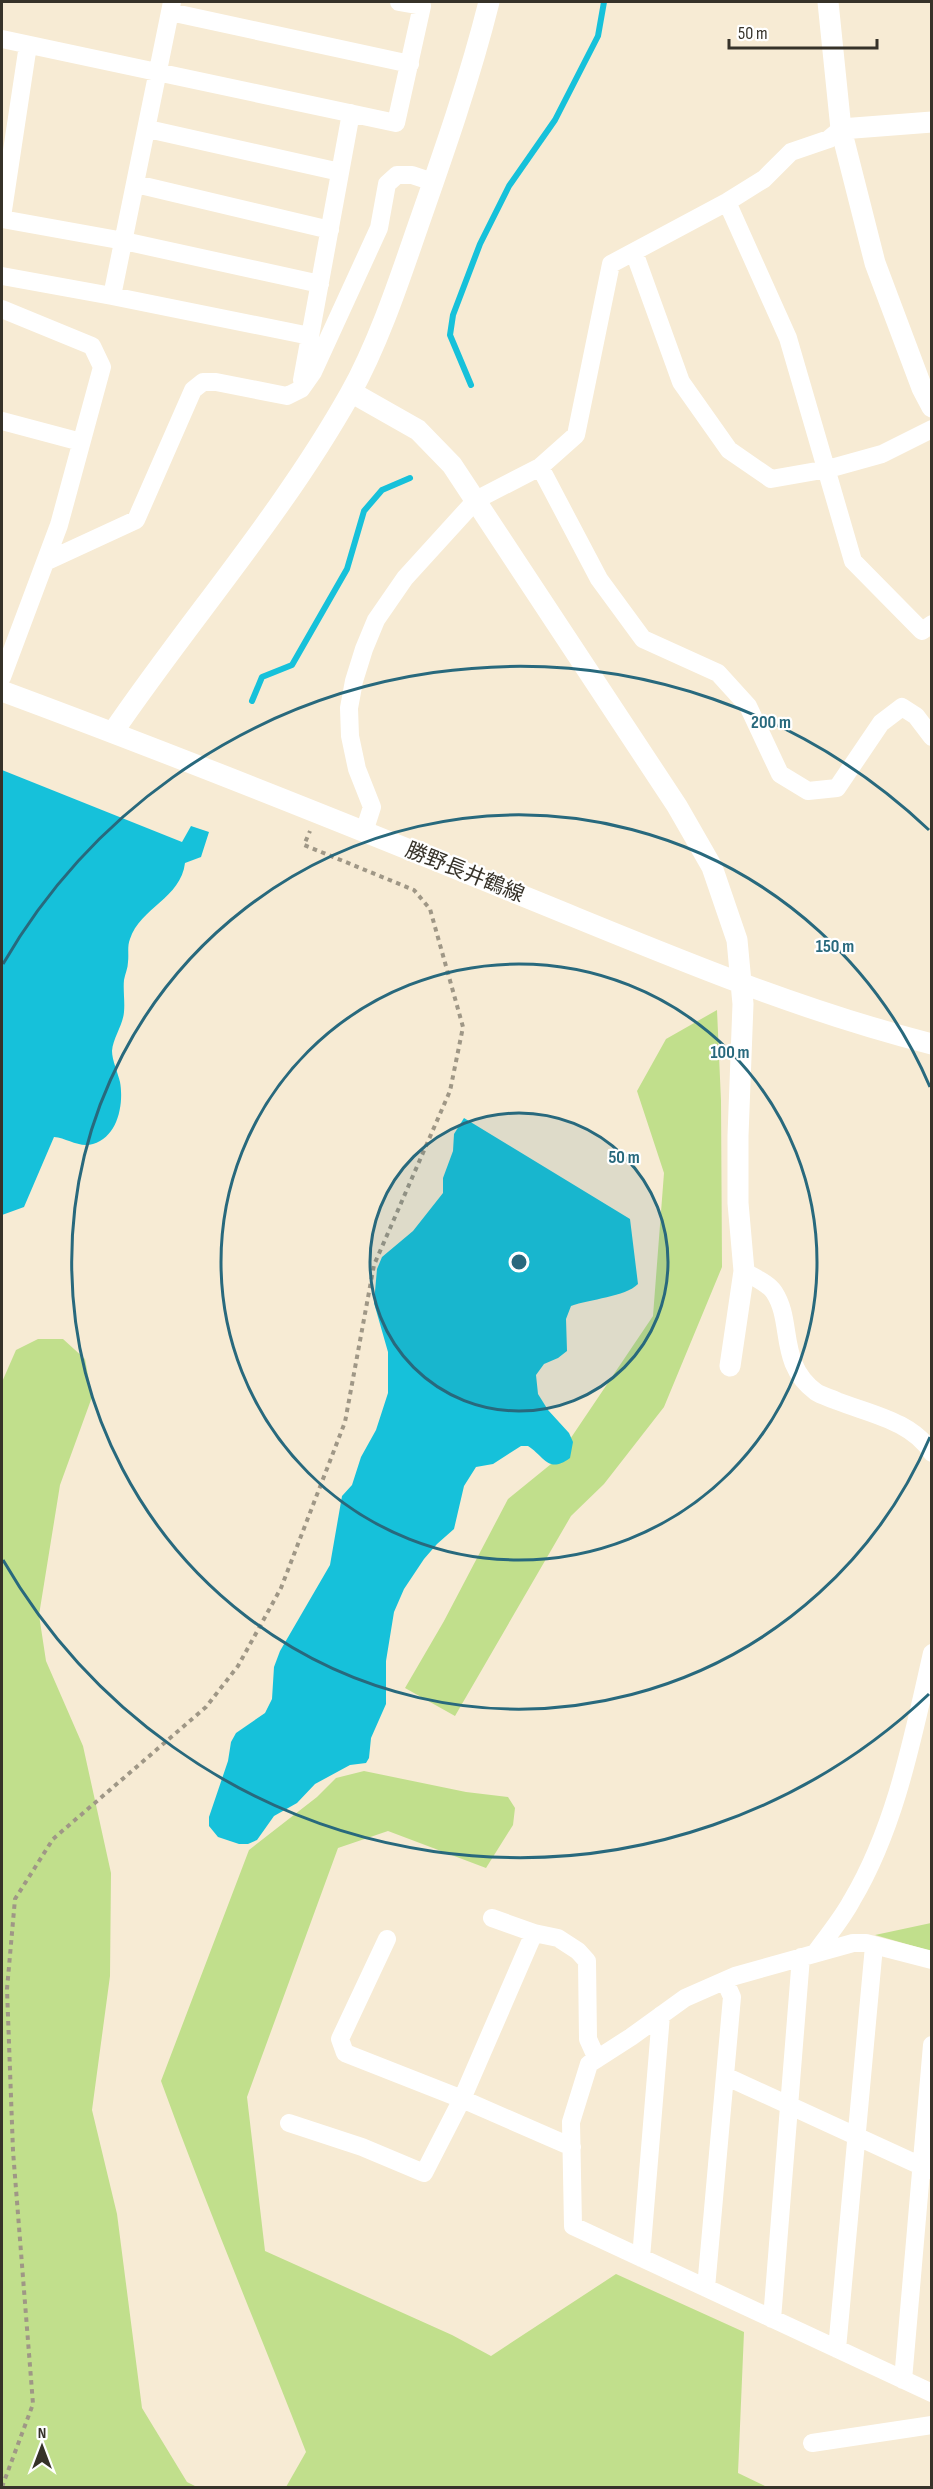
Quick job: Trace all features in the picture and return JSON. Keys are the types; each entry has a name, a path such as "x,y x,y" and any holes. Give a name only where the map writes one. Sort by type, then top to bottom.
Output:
{"street":[{"path":"2,39 396,123 422,6 399,2"},
{"path":"113,732 147,681 284,500 351,392 392,301 466,87 489,2"},
{"path":"828,2 841,129 875,262 922,388 932,407"},
{"path":"112,296 160,72 171,7 410,64"},
{"path":"28,45 2,218 124,241 320,284"},
{"path":"301,389 351,113"},
{"path":"364,832 372,807 357,770 350,736 349,708 354,681 376,620 405,579 476,500 540,467 576,435 611,264 727,202 764,179 792,152 829,139 841,129 932,122"},
{"path":"148,129 340,172"},
{"path":"45,562 136,520 193,390 203,382 216,382 287,396 301,389 318,363 379,228 387,184 397,175 412,175 433,182"},
{"path":"136,184 330,230"},
{"path":"727,202 788,338 853,561 922,631 932,624"},
{"path":"634,252 681,382 729,450 771,479 828,469 882,454 932,429"},
{"path":"2,276 310,336"},
{"path":"2,309 92,345 102,367 59,525 2,677"},
{"path":"351,392 418,430 452,465 677,806 712,867 736,940 743,1004 738,1203 744,1271 730,1366"},
{"path":"2,421 81,442"},
{"path":"540,467 599,579 644,639 718,673 748,706 780,774 808,791 837,788 881,723 902,707 916,716 932,737"},
{"name":"勝野長井鶴線","path":"2,691 113,732 740,984 890,1034 932,1044"},
{"path":"744,1271 774,1291 781,1310 789,1353 797,1370 816,1392 908,1428 924,1441 932,1453"},
{"path":"772,2319 790,2106 808,1955 853,1899 875,1855 894,1803 932,1653"},
{"path":"492,1918 534,1933 558,1938 578,1951 586,1961 588,2039 597,2059"},
{"path":"289,2123 362,2147 424,2173 462,2099 534,1933"},
{"path":"387,1939 340,2039 345,2053 462,2099 572,2147"},
{"path":"932,1960 866,1943 853,1943 725,1981 686,1998 589,2064 571,2122 573,2226 932,2393"},
{"path":"837,2349 873,1946"},
{"path":"706,2288 732,1997 725,1981"},
{"path":"641,2258 661,2015"},
{"path":"903,2379 927,2169 932,2045"},
{"path":"725,2076 927,2169"},
{"path":"812,2443 932,2425"}],"path":[{"path":"2,2487 33,2404 13,2151 7,1989 15,1899 53,1839 206,1707 238,1666 281,1588 345,1422 374,1264 450,1091 463,1027 430,909 414,890 304,844 317,814"}],"green space":[{"path":"717,1010 721,1101 722,1267 664,1407 604,1484 571,1516 455,1716 405,1688 444,1621 508,1499 556,1460 653,1316 664,1173 637,1091 666,1039"},
{"path":"38,1339 63,1339 85,1359 92,1397 60,1485 39,1615 46,1661 83,1746 111,1873 110,1976 92,2110 117,2214 142,2408 187,2482 197,2487 2,2487 2,1382 16,1350"},
{"path":"364,1771 466,1792 508,1797 515,1808 513,1825 486,1868 388,1831 338,1848 247,2097 265,2251 452,2335 491,2356 616,2274 744,2332 738,2473 767,2487 286,2487 306,2452 161,2081 249,1850 317,1797 336,1778"},
{"path":"931,1923 931,1951 875,1935"}],"water":[{"path":"2,770 182,842 191,826 209,832 201,857 185,863 176,885 142,919 129,942 128,964 124,980 123,1017 112,1051 121,1091 120,1109 114,1127 102,1140 88,1145 54,1137 24,1207 2,1215"},
{"path":"464,1118 630,1219 638,1284 616,1295 571,1306 566,1319 567,1351 544,1364 536,1375 538,1394 548,1410 569,1433 573,1442 570,1458 563,1463 552,1464 528,1446 521,1446 493,1464 476,1467 464,1486 454,1529 424,1559 404,1589 394,1612 386,1661 386,1704 371,1738 369,1758 366,1763 350,1765 315,1784 297,1803 274,1816 257,1840 248,1844 239,1844 218,1837 209,1826 209,1817 228,1761 231,1742 236,1733 265,1713 272,1699 274,1667 280,1651 330,1565 342,1496 352,1485 361,1457 376,1430 388,1393 388,1352 374,1303 377,1269 382,1257 413,1231 443,1193 443,1178 453,1151 454,1134"}],"waterway":[{"path":"471,385 450,335 453,315 480,244 509,186 555,120 598,36 604,2"},
{"path":"252,701 262,677 292,665 347,569 364,511 382,490 410,478"}]}
